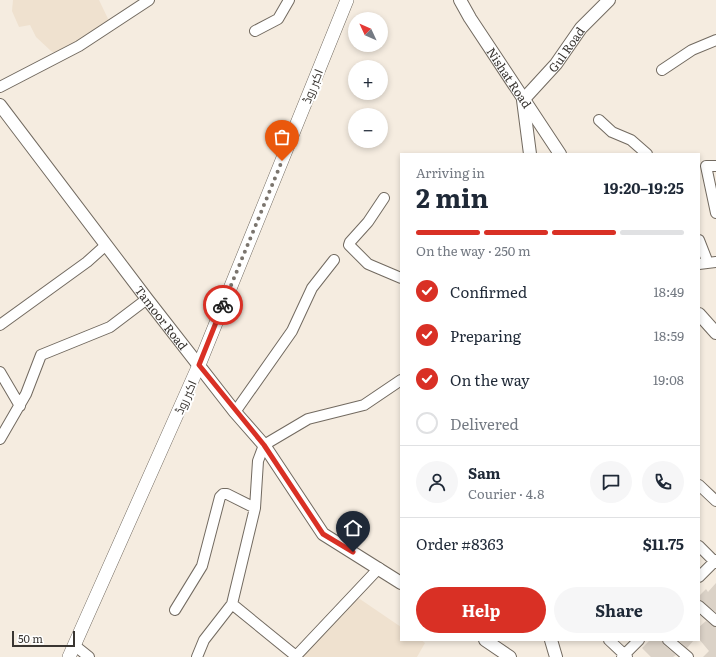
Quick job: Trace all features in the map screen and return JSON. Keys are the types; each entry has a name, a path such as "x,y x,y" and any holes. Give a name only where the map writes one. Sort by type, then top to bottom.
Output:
{"main road":[{"name":"اکبر روڈ","path":"71,651 199,365 347,0"}],"street":[{"path":"0,87 79,46 150,0"},
{"path":"255,31 278,19 289,0"},
{"name":"Nishat Road","path":"460,0 523,100 559,153"},
{"name":"Gul Road","path":"523,100 556,64 580,28 603,2"},
{"path":"662,70 692,50 716,40"},
{"path":"523,100 530,153"},
{"name":"Tamoor Road","path":"0,105 147,299 236,412 264,445 323,534 400,582"},
{"path":"599,120 612,132 631,140 646,153"},
{"path":"716,166 706,166 716,213"},
{"path":"384,198 349,245 368,264 400,278"},
{"path":"700,243 708,263"},
{"path":"0,324 87,262 106,245"},
{"path":"236,412 292,331 312,288 334,260"},
{"path":"0,439 26,394 41,355 110,327 147,299"},
{"path":"700,315 715,330"},
{"path":"0,372 20,406"},
{"path":"196,657 204,640 232,604 255,508 258,461 264,445 308,419 364,405 400,381"},
{"path":"700,486 716,501"},
{"path":"175,610 202,566 220,497 223,494 228,494 255,508"},
{"path":"700,547 716,561 700,576"},
{"path":"232,604 297,656 379,568"},
{"path":"700,607 716,621"},
{"path":"486,641 510,657"},
{"path":"551,641 556,657"},
{"path":"610,641 625,656 638,641"},
{"path":"669,641 688,657"},
{"path":"71,651 89,657"}],"shaded area":[{"path":"13,0 99,0 111,25 60,56 51,51 36,37 30,25 19,27 12,11"},
{"path":"354,595 400,626 400,641 422,641 425,643 417,657 297,657"}],"building":[{"path":"716,583 716,612 700,601 700,595 706,589 708,592"},
{"path":"706,621 716,627 716,657 703,657 709,651 700,640 700,626"},
{"path":"649,641 662,641 664,645 676,655 673,657 651,657 642,648"},
{"path":"679,641 693,641 687,648"}],"way so far":[{"path":"223,305 282,161"}],"route":[{"path":"223,305 199,365 264,445 323,534 353,552"}]}
